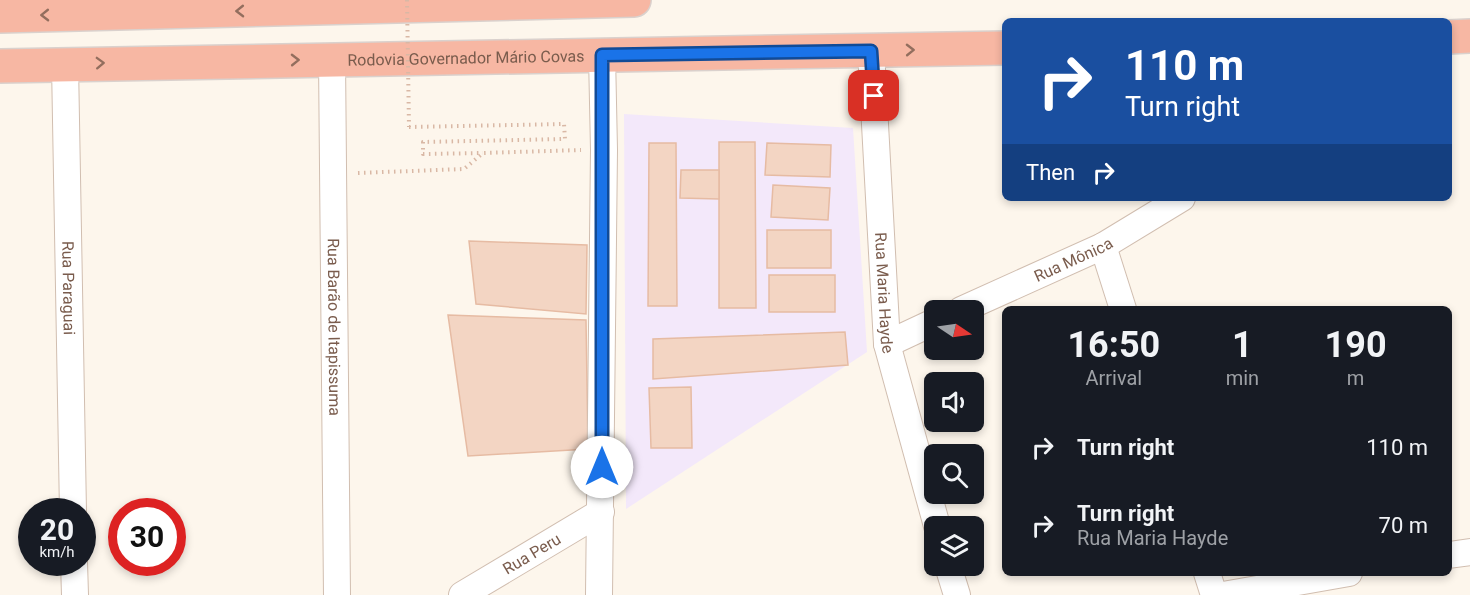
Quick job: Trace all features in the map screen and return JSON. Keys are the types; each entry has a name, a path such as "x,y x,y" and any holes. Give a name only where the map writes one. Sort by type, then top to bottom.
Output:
{"highway":[{"path":"0,16 334,4 614,0"},
{"path":"1452,37 1470,36"},
{"name":"Rodovia Governador Mário Covas","path":"0,66 1002,48"}],"street":[{"name":"Rua Maria Hayde","path":"871,51 887,344 934,516"},
{"path":"599,595 604,150 602,55"},
{"name":"Rua Barão de Itapissuma","path":"332,59 337,595"},
{"name":"Rua Paraguai","path":"65,64 73,498"},
{"name":"Rua Mônica","path":"983,300 1103,246 1177,201"},
{"path":"1103,246 1122,306"},
{"path":"887,344 924,327"},
{"name":"Rua Peru","path":"462,595 601,512"},
{"path":"1452,555 1470,552"},
{"path":"74,576 75,595"},
{"path":"951,576 957,595"},
{"path":"1209,576 1224,595 1332,576"}],"path":[{"path":"407,0 409,127 564,124 564,139 423,141 423,154 604,150"},
{"path":"333,174 464,169 483,153"}],"shaded area":[{"path":"624,114 853,128 867,352 626,509"}],"building":[{"path":"719,142 755,142 756,308 719,308"},
{"path":"649,143 676,143 677,306 648,306"},
{"path":"767,143 831,145 830,177 765,175"},
{"path":"681,170 719,170 719,199 680,198"},
{"path":"773,185 830,188 828,220 771,217"},
{"path":"767,230 831,230 831,268 767,268"},
{"path":"469,241 587,245 586,314 476,304"},
{"path":"769,275 835,275 835,312 769,312"},
{"path":"448,315 586,320 588,449 468,456"},
{"path":"845,332 848,365 653,379 653,339"},
{"path":"691,387 692,448 651,448 649,388"}],"route":[{"path":"602,467 604,150 602,55 871,51 874,96"}]}
